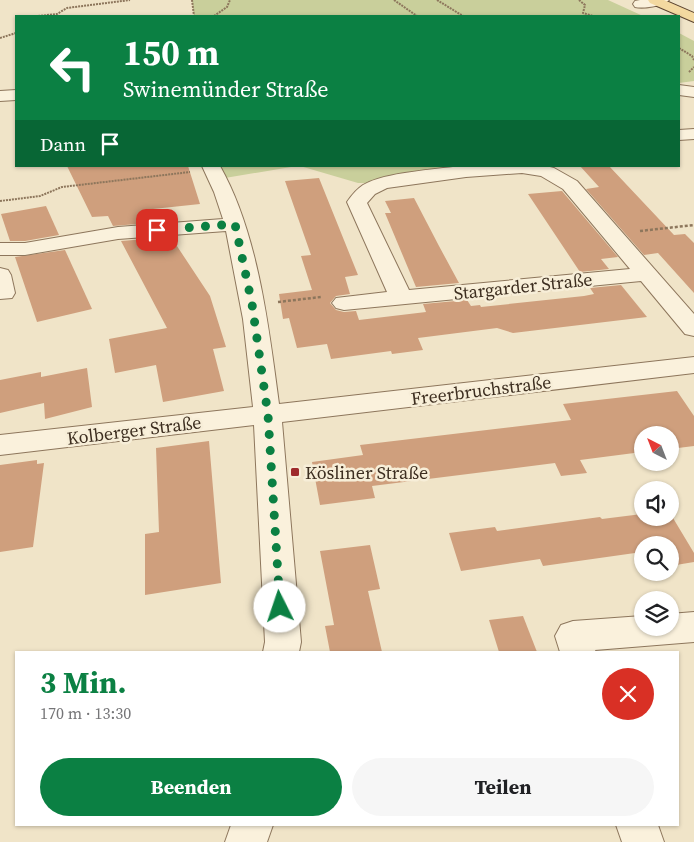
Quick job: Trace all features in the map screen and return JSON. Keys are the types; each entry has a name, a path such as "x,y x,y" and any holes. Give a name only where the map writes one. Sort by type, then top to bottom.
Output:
{"main road":[{"path":"658,0 694,18"},
{"path":"635,2 664,15"},
{"path":"680,23 694,30"}],"street":[{"path":"635,2 658,0"},
{"path":"680,90 694,92"},
{"path":"0,96 15,95"},
{"path":"680,135 694,134"},
{"path":"401,298 357,202 368,190 382,184 466,171 522,167 548,172 570,184 694,329"},
{"path":"212,168 219,179 235,224 252,304 268,415 281,651"},
{"path":"0,250 25,249 118,234 235,224"},
{"name":"Stargarder Straße","path":"355,303 646,274"},
{"name":"Freerbruchstraße","path":"268,415 694,365"},
{"name":"Kolberger Straße","path":"0,445 268,415"},
{"path":"578,651 573,636 694,626"},
{"path":"246,842 252,826"},
{"path":"637,826 643,842"}],"path":[{"path":"47,15 56,14 67,8 130,0"},
{"path":"192,0 194,15"},
{"path":"215,15 227,7 230,0"},
{"path":"394,0 416,15"},
{"path":"437,0 460,15"},
{"path":"579,0 585,5 583,13 590,15"},
{"path":"0,38 15,33"},
{"path":"680,49 692,56 694,60"},
{"path":"0,201 40,196 62,187 212,168"},
{"path":"612,234 694,225"},
{"path":"252,304 346,294 355,303"}],"green space":[{"path":"192,0 608,0 641,15 194,15"},
{"path":"680,34 694,41 694,81 680,83"},
{"path":"212,167 291,167 219,179"},
{"path":"303,167 522,167 382,183 358,183"}],"building":[{"path":"67,167 188,167 200,204 153,209 161,222 113,226 108,216 92,217"},
{"path":"581,167 610,167 674,235 685,234 694,243 694,293 658,253 644,255 586,189 599,187"},
{"path":"319,178 358,275 345,277 350,294 336,296 330,303 336,310 344,312 356,311 359,320 426,312 423,304 467,300 471,306 480,305 481,307 584,296 594,294 590,288 621,285 647,317 513,333 497,328 418,338 423,350 392,354 391,351 331,359 327,344 297,348 289,318 283,319 279,294 312,290 301,256 311,255 285,181"},
{"path":"562,191 618,257 601,259 609,269 580,272 528,194"},
{"path":"414,198 459,283 416,287 385,213 391,213 385,201"},
{"path":"46,206 59,235 25,241 10,241 1,214"},
{"path":"171,237 210,296 226,347 213,349 224,391 163,402 156,365 115,373 109,339 167,328 121,241"},
{"path":"65,250 92,309 37,322 15,257"},
{"path":"87,368 92,407 45,419 44,403 0,413 0,380 41,372 41,377"},
{"path":"677,391 694,416 694,446 679,448 679,426 634,426 634,453 580,460 587,473 561,476 555,463 372,486 375,498 320,505 312,462 363,455 360,445 571,420 563,404"},
{"path":"209,441 221,583 145,595 145,534 159,532 156,448"},
{"path":"37,460 37,464 44,463 33,547 0,552 0,465"},
{"path":"634,515 634,526 678,526 694,553 694,562 679,564 679,536 634,536 634,553 543,566 540,559 461,571 449,533 495,527 497,531 600,517 602,519"},
{"path":"370,545 380,589 368,591 382,651 330,651 325,626 334,625 320,551"},
{"path":"523,616 537,651 499,651 489,620"}],"place":[{"name":"Kösliner Straße","path":"295,472"}],"route":[{"path":"157,230 235,224 252,304 268,415 280,607"}]}
